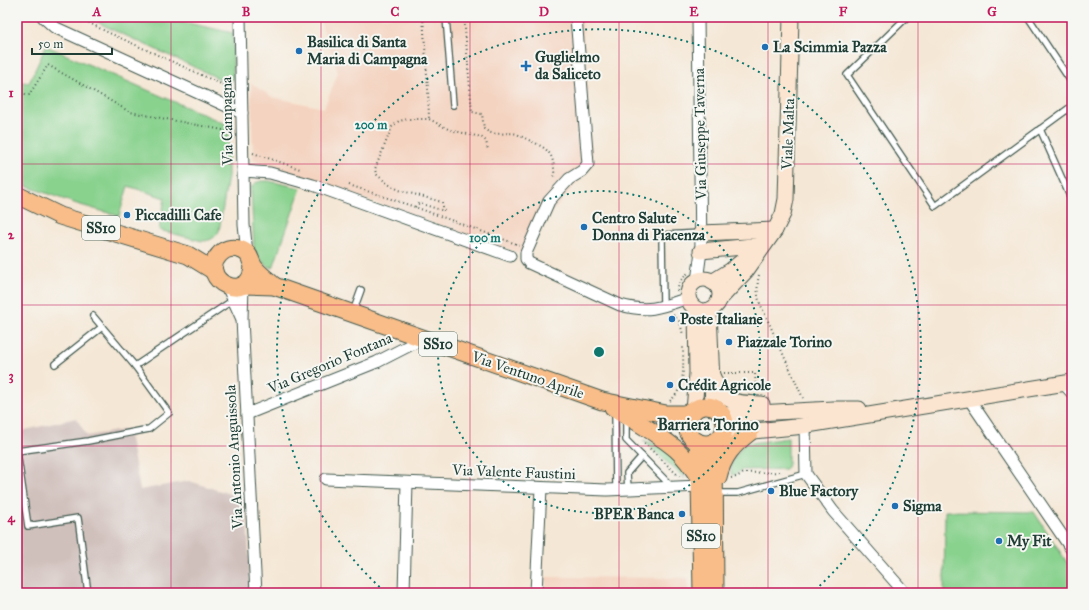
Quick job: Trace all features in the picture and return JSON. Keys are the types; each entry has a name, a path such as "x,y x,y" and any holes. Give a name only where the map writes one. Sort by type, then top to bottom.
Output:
{"main road":[{"name":"Via Ventuno Aprile","path":"17,195 60,216 188,255 214,271 219,280 235,290 274,286 424,338 614,408 707,439"},
{"name":"Via Ventuno Aprile","path":"188,255 242,250 274,286"},
{"path":"214,271 216,258 225,251"},
{"path":"235,290 251,277 250,260"},
{"name":"SS10","path":"702,593 707,439 725,424 717,411 703,407 694,411 688,420 688,430 707,439"},
{"name":"Via Ventuno Aprile","path":"614,408 666,414 684,414 694,411"},
{"name":"SS10","path":"614,408 650,430 676,450 690,465 705,486 715,593"},
{"path":"705,486 733,446 750,432"}],"street":[{"path":"43,17 54,28 242,113"},
{"name":"Via Campagna","path":"240,17 244,225 250,260"},
{"path":"576,17 588,164 582,171 569,179 548,201 526,253 526,259 529,263 620,305 633,309 667,310 698,302 719,290 702,278 690,288 698,302 715,373 716,385 725,397 735,402 742,403 796,405 833,409"},
{"name":"Via Giuseppe Taverna","path":"698,17 702,278"},
{"name":"Viale Malta","path":"698,302 746,271 775,230 783,214 786,199 791,17"},
{"path":"243,171 270,173 313,185 510,256"},
{"path":"225,251 244,225"},
{"path":"701,233 775,230"},
{"path":"702,251 763,245"},
{"name":"Viale Malta","path":"702,278 730,271 763,245"},
{"name":"Via Antonio Anguissola","path":"235,290 242,319"},
{"name":"Via Antonio Anguissola","path":"235,290 242,319 256,593"},
{"path":"694,411 697,373 698,302"},
{"name":"Via Gregorio Fontana","path":"247,414 377,362 424,338"},
{"path":"715,373 717,411 833,409 896,410"},
{"path":"707,439 969,399 1069,387"},
{"path":"969,399 1072,550"},
{"path":"805,425 806,474 833,511 905,593"},
{"name":"Via Valente Faustini","path":"326,479 541,488 628,489 671,486 705,486"},
{"path":"404,593 407,483"},
{"path":"536,593 541,488"}],"lane":[{"path":"446,17 453,105"},
{"path":"907,17 847,75 935,206 1072,106"},
{"path":"1028,17 1072,83"},
{"path":"1040,129 1072,201"},
{"path":"667,310 662,235 701,233"},
{"path":"135,366 235,290"},
{"path":"352,313 361,290"},
{"path":"88,593 78,518 28,526 17,451 88,441 149,429 169,413 135,366 93,316"},
{"path":"55,364 102,327"},
{"path":"614,408 626,440 671,486"},
{"path":"614,408 616,489"},
{"path":"628,489 627,472 642,456"},
{"path":"705,486 738,492 806,474"}],"path":[{"path":"78,17 231,89"},
{"path":"423,17 429,119"},
{"path":"464,17 472,112 482,114 484,129 488,132 494,134 518,134 543,146 550,152 554,168 554,179 552,183"},
{"path":"17,92 29,95 48,65 130,112 228,131"},
{"path":"408,219 415,207 419,204 444,211 442,202 399,190 388,184 376,174 375,169 392,127 399,121 408,119 429,119 450,130 481,137 486,141 488,150"},
{"path":"242,149 302,170"},
{"path":"347,185 415,207 521,246 523,244"},
{"path":"698,302 680,281 702,278"},
{"path":"665,402 670,401 679,390 683,373 682,326 676,317 667,310"},
{"path":"715,373 755,372 756,392"},
{"path":"640,440 683,479"},
{"path":"726,478 736,477 744,473 785,472"}],"shaded area":[{"path":"319,17 582,17 593,164 520,253 253,160 251,83 272,97 324,108 338,73"},
{"path":"76,418 87,436 128,429 140,490 189,481 246,499 251,593 17,593 17,432"},
{"path":"546,577 688,578 689,593 546,593"}],"green space":[{"path":"89,17 161,17 233,33 233,80 222,80 105,26"},
{"path":"46,46 228,125 228,176 219,231 216,236 210,240 202,241 159,230 165,198 128,186 119,216 77,204 17,183 17,81 29,83"},
{"path":"269,181 301,188 273,268 267,266 259,258 254,249 251,188 255,183"},
{"path":"788,438 788,464 786,469 742,470 734,475 731,474 732,462 744,444"},
{"path":"643,440 670,449 683,467 685,479"},
{"name":"My Fit","path":"945,511 1034,512 1072,570 1072,593 944,593"}],"place":[{"name":"La Scimmia Pazza","path":"765,47"},
{"name":"Basilica di Santa Maria di Campagna","path":"299,51"},
{"name":"Guglielmo da Saliceto","path":"526,66"},
{"name":"Piccadilli Cafe","path":"127,215"},
{"name":"Centro Salute Donna di Piacenza","path":"584,227"},
{"name":"Poste Italiane","path":"672,319"},
{"name":"Piazzale Torino","path":"729,342"},
{"name":"Crédit Agricole","path":"670,385"},
{"name":"Blue Factory","path":"771,491"},
{"name":"Sigma","path":"895,506"},
{"name":"BPER Banca","path":"682,514"},
{"name":"My Fit","path":"999,541"}],"district":[{"name":"Barriera Torino","path":"708,424"}]}
